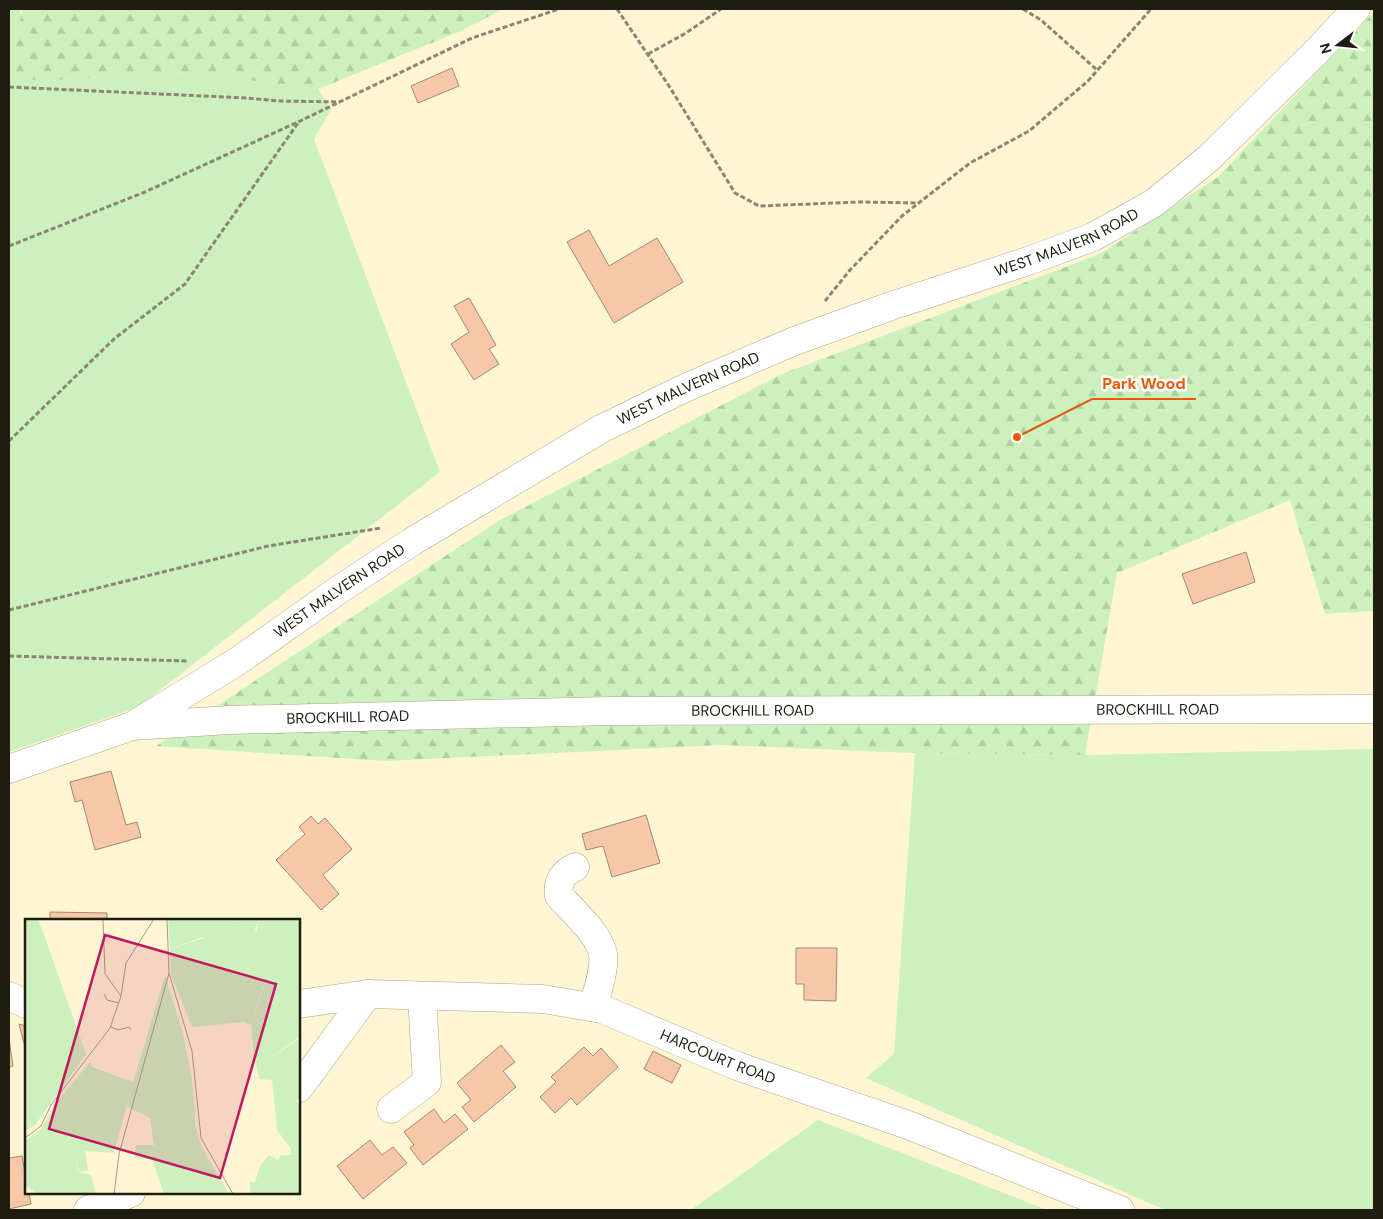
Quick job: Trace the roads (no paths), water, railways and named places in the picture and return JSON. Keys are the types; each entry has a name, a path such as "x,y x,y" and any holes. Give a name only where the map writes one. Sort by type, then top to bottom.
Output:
{"street":[{"name":"WEST MALVERN ROAD","path":"9,769 132,726 238,662 340,589 413,541 601,429 685,388 792,342 891,306 1028,262 1093,237 1154,203 1210,157 1319,49 1356,9"},
{"name":"BROCKHILL ROAD","path":"132,726 229,720 610,711 1374,709"},
{"path":"575,867 568,870 561,878 558,888 559,896 594,935 603,953 602,971 593,1008"},
{"path":"300,1087 368,994"},
{"name":"HARCOURT ROAD","path":"300,1004 368,994 543,999 602,1009 736,1066 908,1125 1120,1210"},
{"path":"9,996 25,1004"},
{"path":"391,1109 427,1082 422,996"},
{"path":"88,1210 128,1194"}],"place":[{"name":"Park Wood","path":"1017,437"}]}
